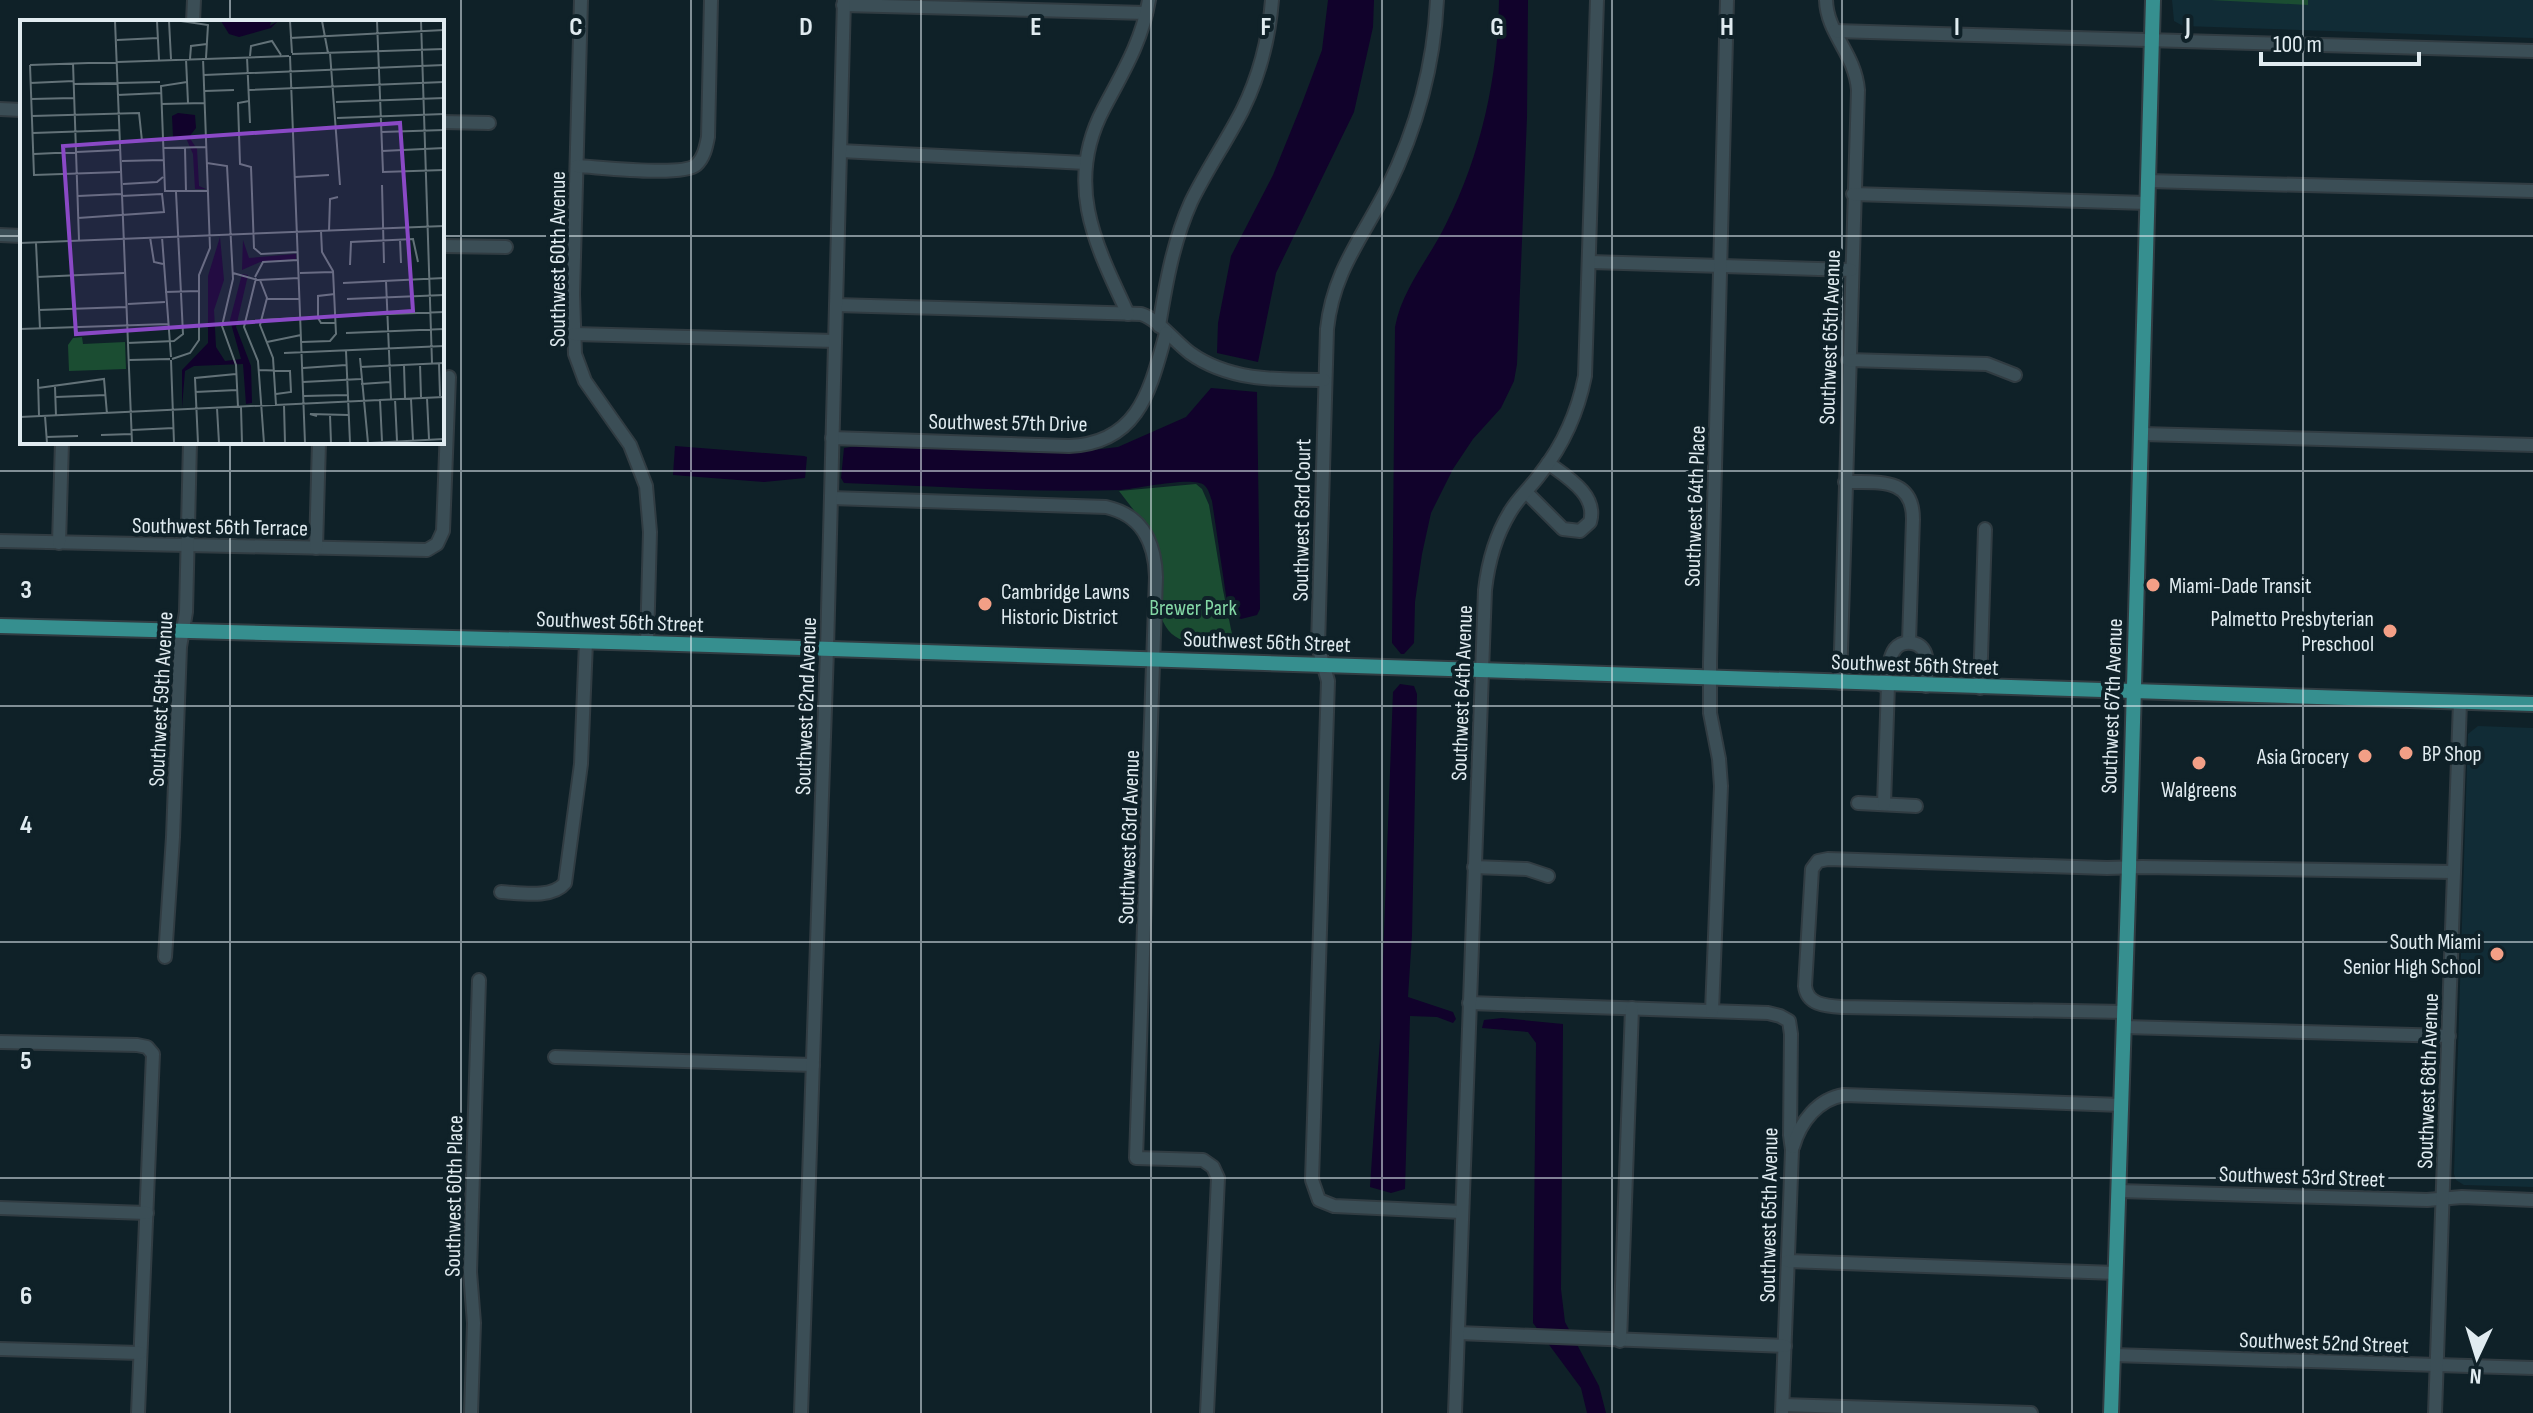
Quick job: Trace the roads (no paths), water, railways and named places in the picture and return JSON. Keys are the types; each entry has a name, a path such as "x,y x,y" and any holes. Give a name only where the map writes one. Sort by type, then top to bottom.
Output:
{"main road":[{"name":"Southwest 67th Avenue","path":"2111,1413 2153,0"},
{"name":"Southwest 56th Street","path":"0,626 647,643 2533,704"}],"street":[{"path":"193,20 194,0"},
{"name":"Southwest 60th Avenue","path":"581,0 574,334 577,362 585,381 630,445 646,486 650,532 647,643"},
{"path":"577,166 674,172 696,165 705,153 708,137 711,0"},
{"path":"1162,330 1176,242 1203,179 1251,92 1263,52 1272,0"},
{"name":"Southwest 63rd Court","path":"1437,0 1431,54 1412,129 1386,190 1346,260 1334,291 1328,321 1318,646 1328,681 1312,1180 1314,1192 1321,1202 1348,1208 1462,1212"},
{"name":"Southwest 64th Avenue","path":"1455,1413 1485,590 1489,566 1506,518 1548,463 1574,417 1583,388 1587,359 1597,0"},
{"name":"Southwest 64th Place","path":"1712,1011 1721,786 1710,713 1709,678 1727,0"},
{"name":"Southwest 65th Avenue","path":"1826,0 1828,16 1850,56 1857,81 1840,683"},
{"path":"844,2 1148,7 1132,58 1099,117 1086,163 1087,207 1092,233 1128,314"},
{"name":"Southwest 62nd Avenue","path":"801,1413 827,649 844,2"},
{"path":"1835,31 2533,51"},
{"path":"0,109 20,110"},
{"path":"444,122 489,123"},
{"path":"840,151 1086,163"},
{"path":"2148,181 2533,191"},
{"path":"1853,194 2147,203"},
{"path":"0,235 20,236"},
{"path":"444,246 506,247"},
{"path":"1590,262 1851,270"},
{"path":"836,305 1150,317 1198,359 1232,373 1266,379 1324,380"},
{"name":"Southwest 57th Drive","path":"832,438 1069,446 1095,444 1127,423 1145,400 1155,375 1162,330"},
{"path":"574,334 835,341"},
{"path":"1848,360 1987,364 2015,375"},
{"name":"Southwest 56th Terrace","path":"0,541 427,550 437,544 444,526 449,377"},
{"path":"2142,434 2533,445"},
{"path":"59,543 62,444"},
{"name":"Southwest 59th Avenue","path":"165,957 182,630 186,612 190,444"},
{"path":"316,548 319,444"},
{"path":"1526,492 1563,529 1580,531 1590,522 1592,512 1587,497 1548,463"},
{"path":"1845,482 1893,485 1910,499 1913,519 1909,642"},
{"name":"Southwest 63rd Avenue","path":"831,498 1106,507 1124,512 1138,522 1149,539 1155,565 1136,1158 1203,1160 1213,1167 1218,1178 1207,1413"},
{"path":"1980,688 1985,529"},
{"path":"501,892 544,893 564,886 581,764 586,642"},
{"path":"1884,804 1885,685 1895,650 1902,643 1918,645 1927,656 1926,686"},
{"name":"Southwest 68th Avenue","path":"2435,1413 2460,702"},
{"path":"1858,803 1916,806"},
{"path":"2449,1036 1842,1007 1825,1005 1810,998 1805,986 1810,879 1815,864 1828,859 2454,872"},
{"path":"1474,867 1527,869 1548,876"},
{"name":"Southwest 60th Place","path":"471,1413 474,1318 470,1241 479,980"},
{"path":"1469,1003 1712,1011"},
{"path":"1620,1341 1632,1008"},
{"name":"Southwest 65th Avenue","path":"1712,1011 1768,1013 1786,1019 1791,1034 1792,1150 1782,1409"},
{"path":"0,1042 137,1045 149,1048 153,1054 138,1413"},
{"path":"555,1057 813,1065"},
{"path":"1792,1150 1799,1130 1818,1106 1844,1095 2121,1105"},
{"name":"Southwest 53rd Street","path":"2119,1191 2533,1200"},
{"path":"0,1208 147,1213"},
{"path":"1788,1261 2116,1273"},
{"path":"1458,1333 1785,1346"},
{"path":"0,1349 140,1353"},
{"name":"Southwest 52nd Street","path":"2113,1355 2533,1368"},
{"path":"1782,1409 2031,1413"}],"place":[{"name":"Miami-Dade Transit","path":"2153,585"},
{"name":"Cambridge Lawns Historic District","path":"985,604"},
{"name":"Palmetto Presbyterian Preschool","path":"2390,631"},
{"name":"BP Shop","path":"2406,753"},
{"name":"Asia Grocery","path":"2365,756"},
{"name":"Walgreens","path":"2199,763"},
{"name":"South Miami Senior High School","path":"2497,954"}],"park label":[{"name":"Brewer Park","path":"1193,607"}]}
